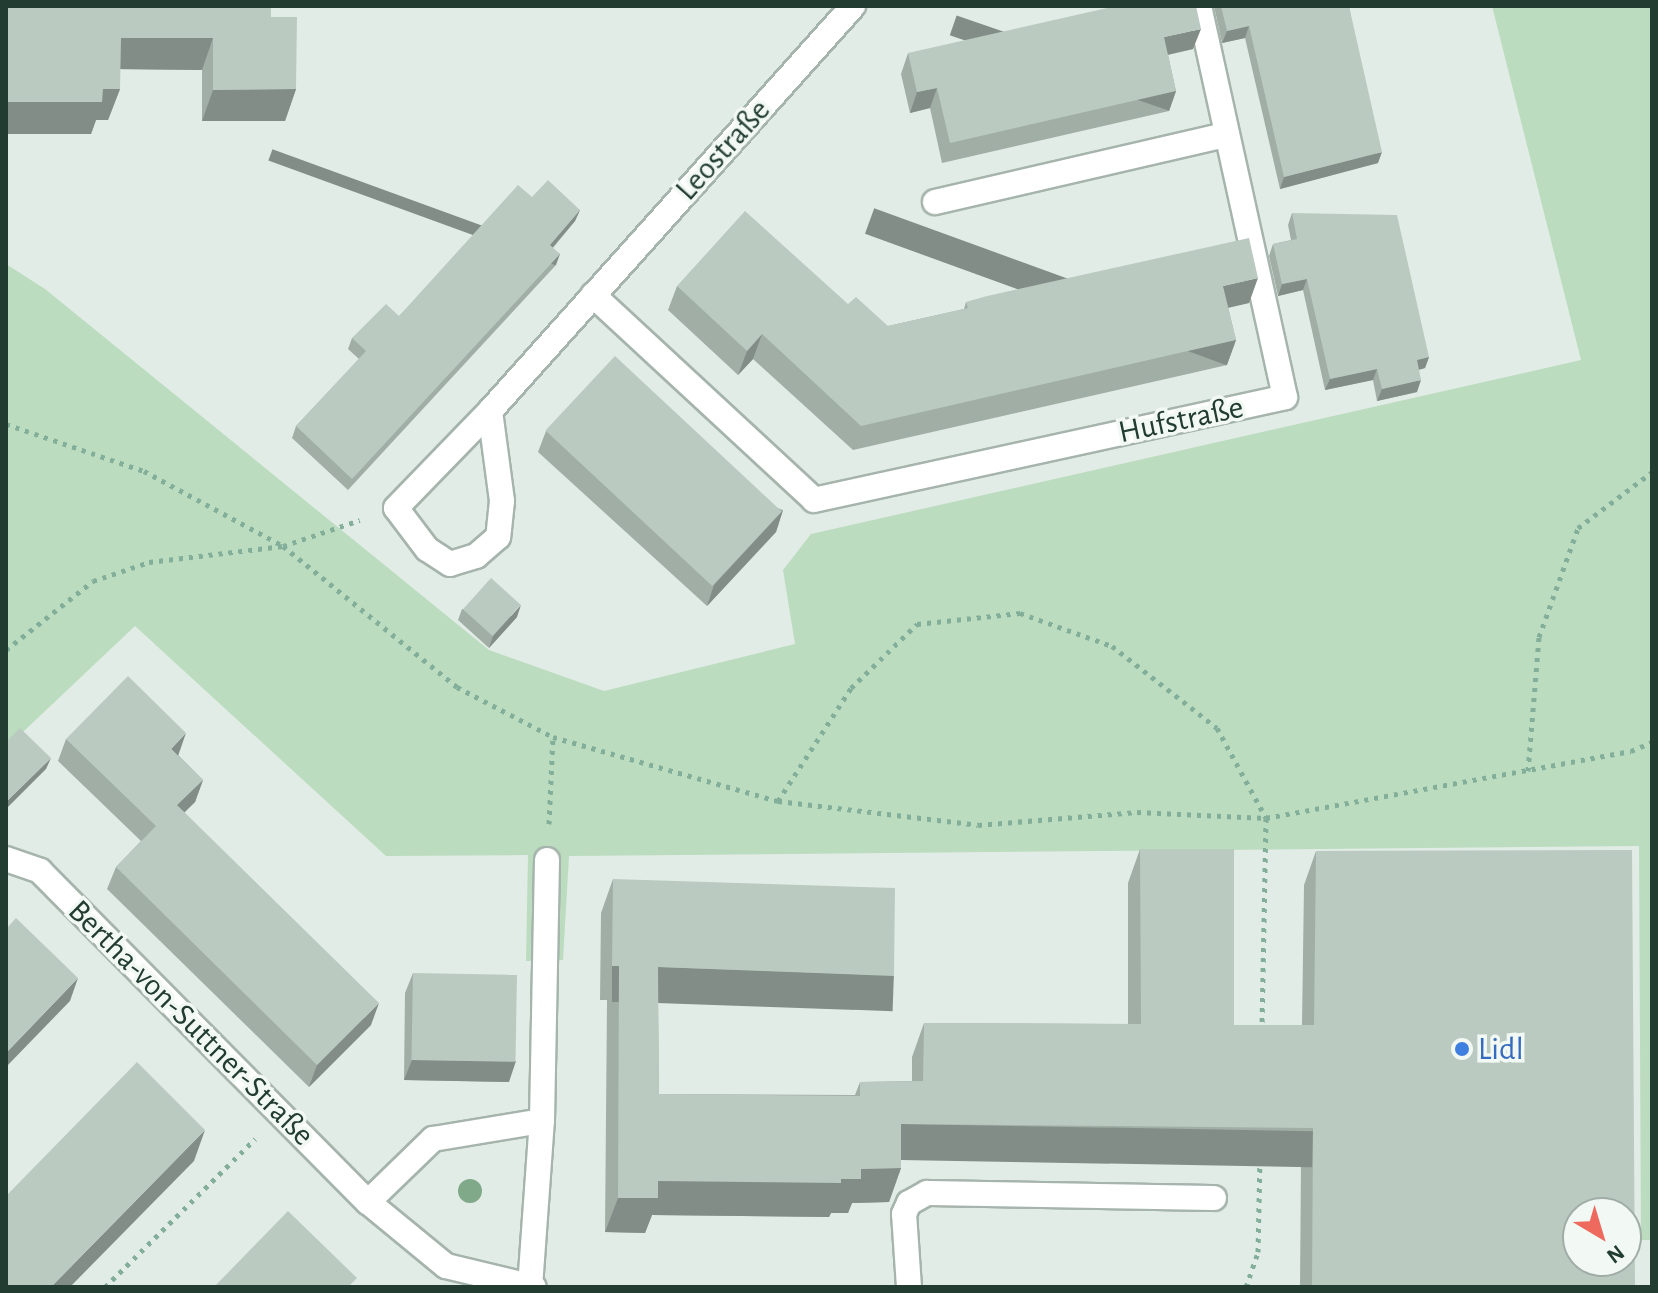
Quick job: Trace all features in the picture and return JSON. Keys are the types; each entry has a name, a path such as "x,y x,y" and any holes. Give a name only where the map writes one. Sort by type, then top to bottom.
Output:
{"street":[{"name":"Leostraße","path":"396,508 490,411 853,6"},
{"name":"Hufstraße","path":"593,295 814,500 1285,397 1199,6"},
{"path":"935,202 1226,135"},
{"path":"396,508 427,549 450,564 476,556 498,537 502,501 490,411"},
{"name":"Bertha-von-Suttner-Straße","path":"6,859 40,871 368,1202 446,1266 532,1287 542,1121 547,860"},
{"path":"368,1202 433,1139 542,1121"},
{"path":"909,1287 904,1214 909,1203 927,1193 1214,1198"}],"path":[{"path":"6,424 144,471 283,546 457,687 553,737 778,801 978,825 1137,812 1266,818 1528,771 1652,742"},
{"path":"1528,771 1539,637 1578,528 1652,472"},
{"path":"6,650 93,581 149,562 283,546 396,508"},
{"path":"778,801 851,688 917,624 1020,613 1112,646 1217,728 1266,818 1262,1035"},
{"path":"547,860 553,737"},
{"path":"105,1287 281,1114"},
{"path":"1246,1287 1258,1252 1260,1143"}],"green space":[{"path":"1492,6 1652,6 1652,1240 1642,1240 1639,846 569,856 563,960 526,961 528,855 386,856 135,626 6,748 6,264 45,289 489,650 604,691 795,644 783,570 811,534 1581,360"}],"building":[{"path":"6,6 271,6 271,17 297,17 296,89 213,90 213,38 121,38 120,89 103,89 102,102 6,102"},
{"path":"1116,6 1196,6 1201,29 1164,37 1176,91 950,143 937,88 917,92 908,53"},
{"path":"1221,6 1349,6 1382,152 1284,177 1249,26 1227,31"},
{"path":"548,180 580,210 550,245 560,254 352,479 296,426 366,351 352,338 386,304 399,316 518,185 532,197"},
{"path":"745,211 848,304 856,297 888,326 968,308 966,302 987,296 1249,238 1258,278 1223,286 1236,340 861,426 762,334 747,351 677,286"},
{"path":"1292,213 1397,215 1429,357 1417,360 1421,380 1382,389 1377,369 1330,379 1307,279 1282,284 1273,244 1297,239"},
{"path":"615,356 782,511 712,586 545,431"},
{"path":"491,578 521,605 493,636 463,609"},
{"path":"128,676 186,733 171,749 203,780 177,805 379,1003 317,1065 116,867 156,826 66,739"},
{"path":"20,728 51,758 6,802 6,742"},
{"path":"1140,849 1234,849 1234,1025 1314,1025 1316,851 1632,850 1634,1197 1562,1197 1562,1277 1635,1277 1635,1287 1312,1287 1313,1128 901,1124 901,1168 861,1169 861,1179 841,1179 841,1183 658,1181 658,1198 618,1198 619,966 612,966 613,879 895,888 894,976 658,967 659,1094 860,1096 860,1082 923,1081 924,1023 1141,1024"},
{"path":"16,918 78,978 6,1053 6,929"},
{"path":"413,973 517,975 515,1062 411,1060"},
{"path":"137,1062 205,1130 51,1287 6,1287 6,1196"},
{"path":"288,1211 357,1278 348,1287 214,1287"}],"place":[{"name":"Lidl","path":"1462,1049"}]}
